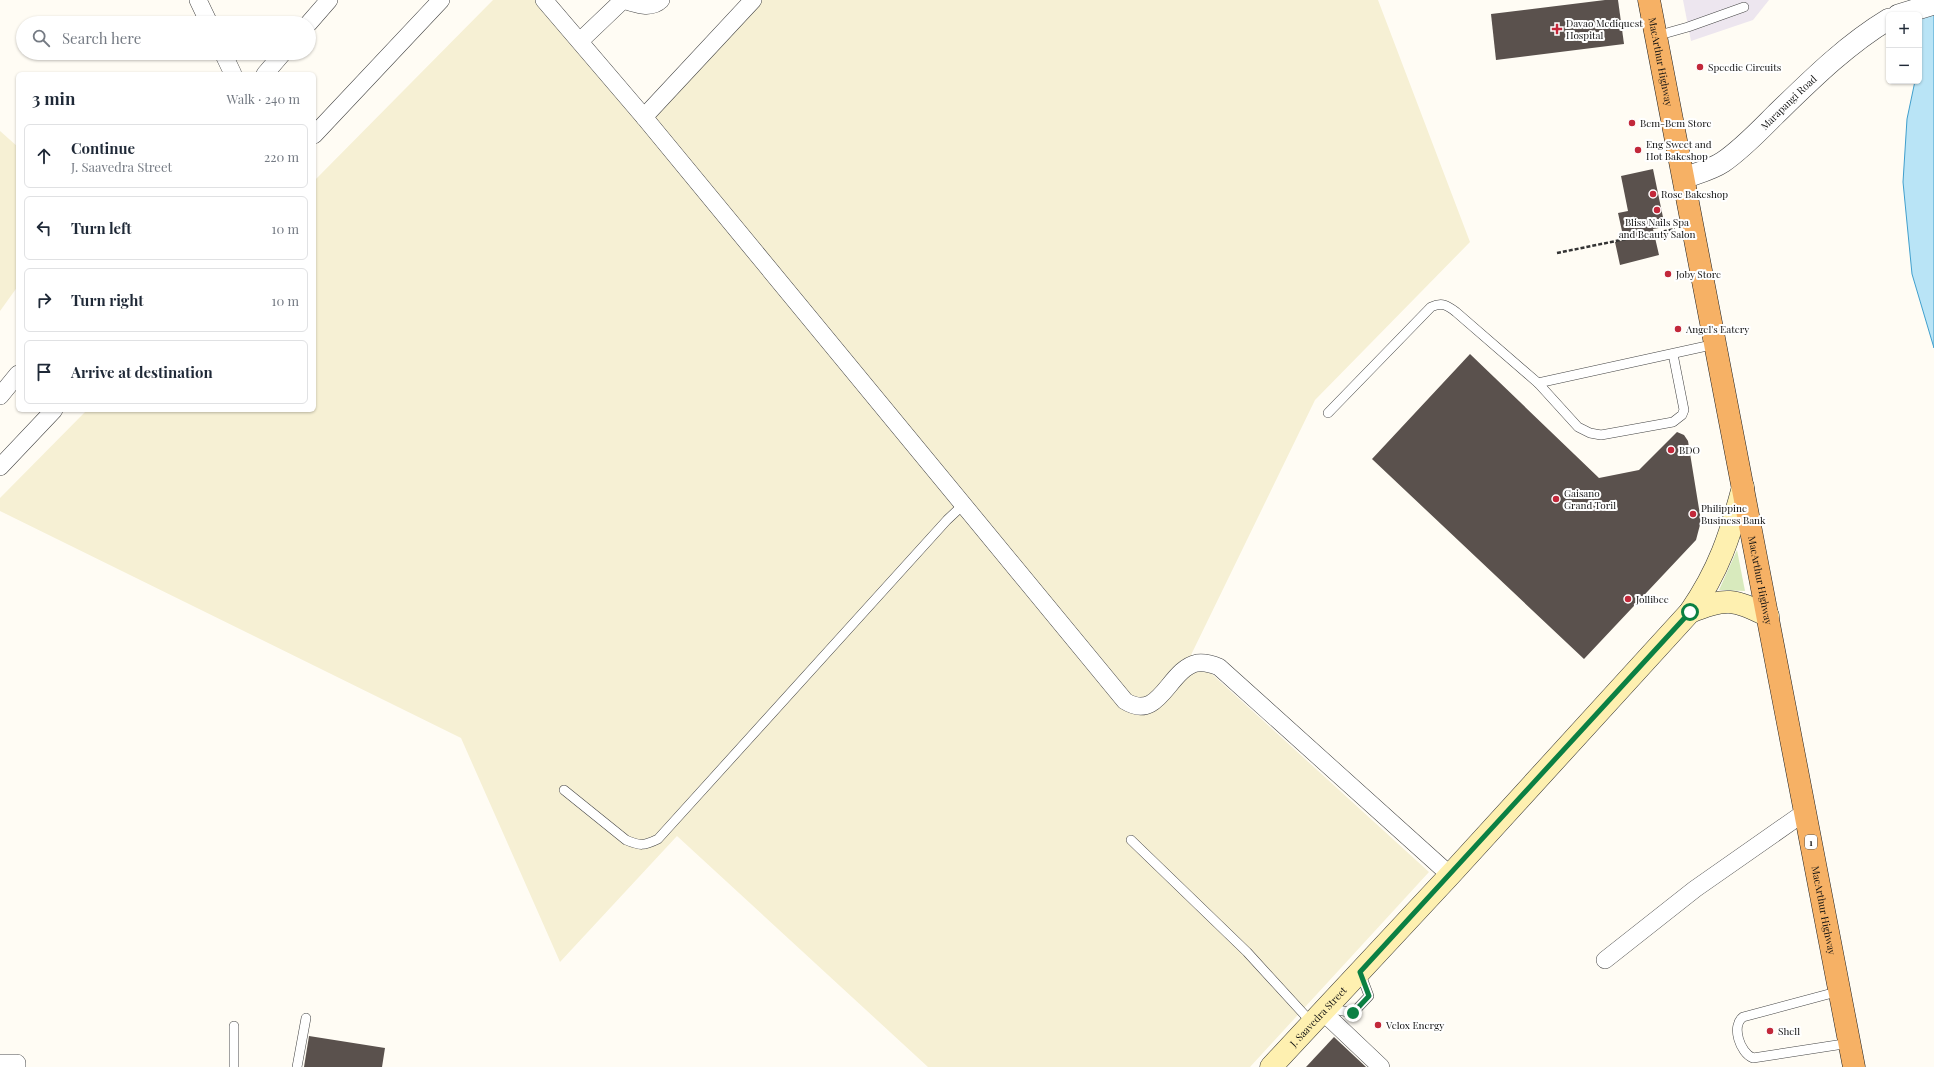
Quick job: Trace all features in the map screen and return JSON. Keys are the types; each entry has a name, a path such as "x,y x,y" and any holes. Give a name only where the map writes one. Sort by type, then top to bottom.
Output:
{"highway":[{"name":"MacArthur Highway","path":"1649,0 1854,1067"}],"main road":[{"name":"J. Saavedra Street","path":"1271,1067 1450,875 1690,612 1707,587 1724,553 1743,487"},
{"name":"J. Saavedra Street","path":"1690,612 1709,604 1725,601 1741,603 1768,616"}],"street":[{"path":"198,0 206,16"},
{"path":"315,16 329,0"},
{"path":"316,133 441,0"},
{"path":"544,0 644,117 1125,701 1133,706 1142,707 1152,703 1185,670 1196,664 1208,663 1219,667 1450,875"},
{"path":"580,41 624,0 642,6 658,3 661,0"},
{"path":"644,117 753,0"},
{"name":"Marapangi Road","path":"1908,12 1934,4"},
{"name":"Marapangi Road","path":"1684,178 1722,163 1753,137 1834,59 1856,40 1886,22"},
{"path":"226,60 232,72"},
{"path":"267,72 277,60"},
{"path":"0,396 16,376"},
{"path":"0,467 52,412"},
{"path":"1605,960 1695,889 1805,812"},
{"path":"1321,1014 1381,1067"},
{"path":"0,1063 17,1063 17,1067"}],"lane":[{"path":"1656,36 1688,27 1744,7"},
{"path":"1328,413 1431,307 1440,303 1446,304 1456,312 1538,383 1578,427 1590,433 1601,435 1673,422 1678,419 1684,410 1673,354"},
{"path":"1538,383 1716,344"},
{"path":"564,790 626,840 636,844 646,845 658,839 947,520 964,504"},
{"path":"1131,840 1247,952 1321,1014"},
{"path":"1840,992 1743,1017 1738,1023 1737,1028 1742,1050 1753,1058 1850,1043"},
{"path":"298,1067 306,1018"},
{"path":"234,1026 234,1067"}],"path":[{"path":"1557,252 1693,225"}],"shaded area":[{"path":"493,0 536,0 645,106 753,0 1378,0 1470,242 1315,400 1191,655 1429,872 1250,1067 928,1067 677,836 560,962 461,738 0,511 0,498 85,412 316,412 316,179"},
{"path":"1683,0 1769,0 1753,20 1691,41"},
{"path":"0,131 16,145 16,289 0,311"}],"green space":[{"path":"1737,550 1745,591 1719,590"}],"water":[{"path":"1909,0 1934,0 1934,348 1912,274 1903,182 1907,119 1914,84 1922,84 1922,12 1913,12"}],"building":[{"name":"Davao Mediquest Hospital","path":"1605,0 1618,0 1624,44 1496,60 1491,14"},
{"path":"1653,169 1665,227 1653,229 1659,255 1620,265 1615,242 1624,240 1618,213 1628,211 1621,176"},
{"name":"Gaisano Grand Toril","path":"1470,354 1599,478 1639,470 1677,432 1684,435 1688,441 1701,521 1696,540 1584,659 1372,459"},
{"path":"309,1036 385,1048 382,1067 304,1067"},
{"path":"1334,1037 1366,1067 1306,1067"}],"place":[{"name":"Davao Mediquest Hospital","path":"1557,29"},
{"name":"Speedie Circuits","path":"1700,67"},
{"name":"Bem-Bem Store","path":"1632,123"},
{"name":"Eng Sweet and Hot Bakeshop","path":"1638,150"},
{"name":"Rose Bakeshop","path":"1653,194"},
{"name":"Bliss Nails Spa and Beauty Salon","path":"1657,210"},
{"name":"Joby Store","path":"1668,274"},
{"name":"Angel's Eatery","path":"1678,329"},
{"name":"BDO","path":"1671,450"},
{"name":"Gaisano Grand Toril","path":"1556,499"},
{"name":"Philippine Business Bank","path":"1693,514"},
{"name":"Jollibee","path":"1628,599"},
{"name":"Velox Energy","path":"1378,1025"},
{"name":"Shell","path":"1770,1031"}],"route":[{"path":"1353,1013 1369,996 1360,972 1690,612"}]}
